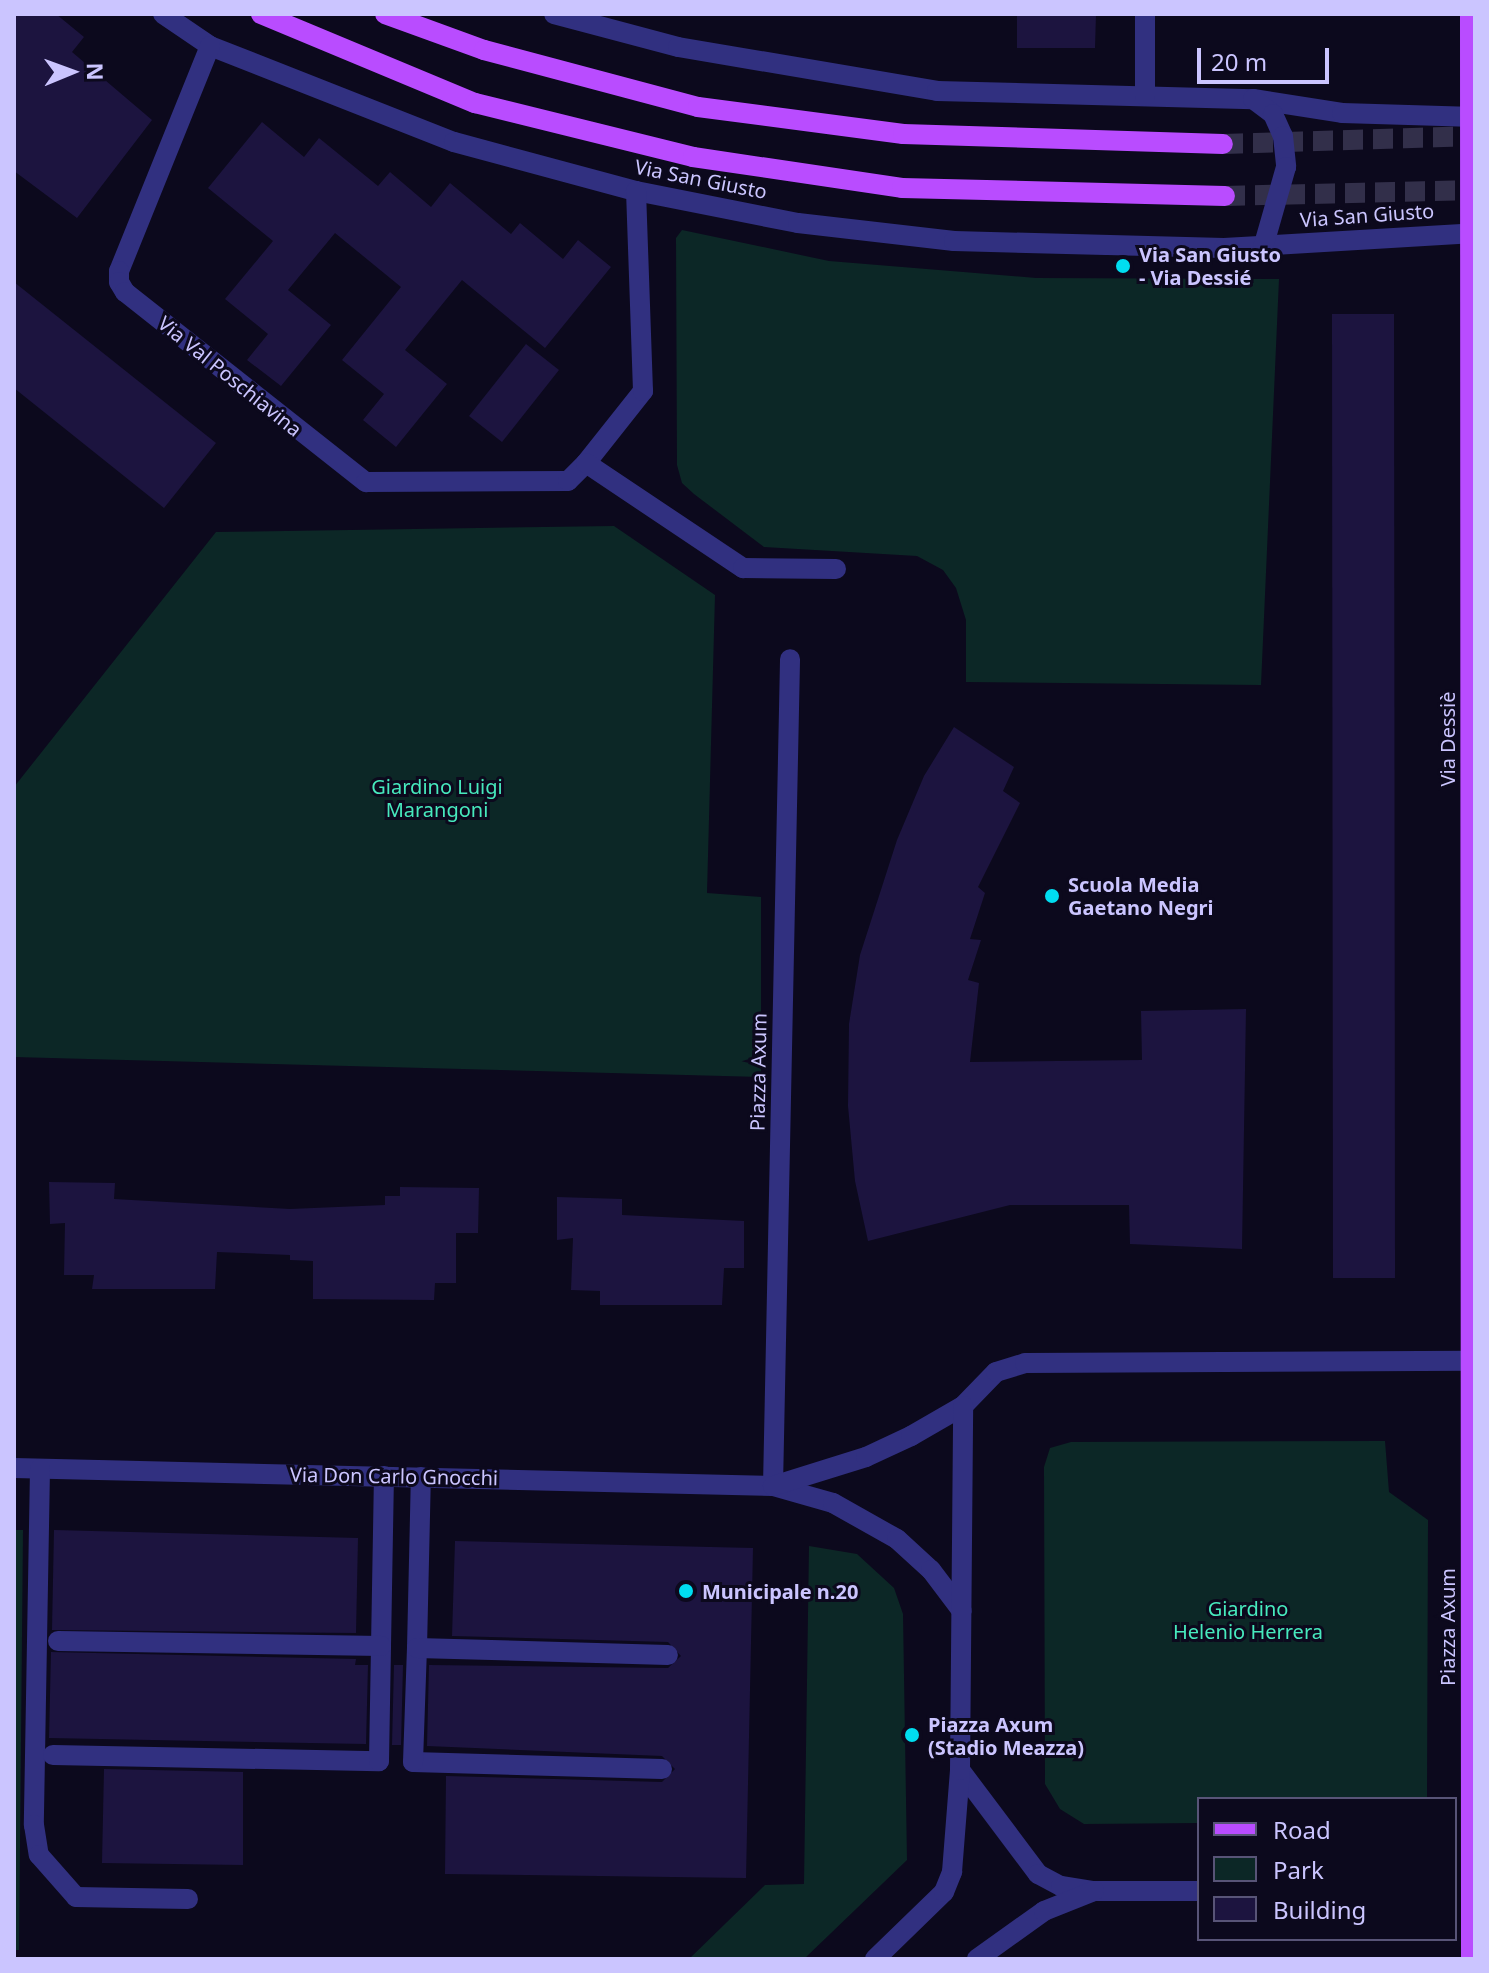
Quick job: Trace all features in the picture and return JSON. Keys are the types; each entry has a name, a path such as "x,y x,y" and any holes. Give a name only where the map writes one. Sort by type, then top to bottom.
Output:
{"main road":[{"name":"Via San Giusto","path":"261,14 475,103 693,157 902,188 1225,196"},
{"path":"385,14 484,50 698,107 903,134 1223,144"},
{"name":"Via Dessiè","path":"1470,14 1473,117 1473,1361"},
{"name":"Piazza Axum","path":"1471,1959 1467,1893 1473,1361"}],"street":[{"name":"Via San Giusto","path":"163,14 210,46 454,142 636,191 879,235 1033,245 1263,248 1473,233"},
{"path":"554,14 678,47 849,80 937,91 1253,99 1342,113 1473,117"},
{"path":"1145,14 1145,96"},
{"name":"Via Val Poschiavina","path":"210,46 119,271 125,292 366,482 568,481 586,463 643,391 636,191"},
{"name":"Via San Giusto","path":"1253,99 1273,114 1283,136 1286,167 1263,248"},
{"path":"586,463 743,568 836,569"},
{"name":"Piazza Axum","path":"773,1486 790,659"},
{"path":"773,1486 866,1457 963,1406 996,1372 1025,1363 1473,1361"},
{"path":"875,1959 944,1892 952,1872 960,1770 963,1406"},
{"name":"Via Don Carlo Gnocchi","path":"14,1468 773,1486"},
{"path":"40,1469 34,1825 39,1855 76,1897 188,1899"},
{"path":"53,1755 379,1761 384,1476"},
{"path":"421,1477 413,1762 662,1769"},
{"path":"773,1486 833,1503 897,1539 931,1570 962,1611"},
{"path":"58,1641 381,1646"},
{"path":"417,1648 668,1655"},
{"path":"960,1770 1038,1874 1061,1886 1094,1891 1197,1891"},
{"path":"977,1959 1044,1911 1094,1891"}],"green space":[{"path":"682,230 829,261 1036,278 1279,279 1261,685 966,682 966,620 956,588 943,570 917,556 764,547 694,494 682,483 677,465 676,238"},
{"name":"Giardino Luigi Marangoni","path":"614,526 715,595 707,893 761,897 761,1077 14,1057 14,787 216,532"},
{"name":"Giardino Helenio Herrera","path":"1385,1441 1389,1492 1428,1520 1427,1797 1197,1797 1197,1823 1084,1824 1060,1809 1045,1784 1044,1467 1050,1448 1071,1442"},
{"path":"14,1530 23,1530 19,1950 14,1950"},
{"path":"809,1546 857,1554 894,1588 903,1614 907,1860 804,1959 689,1959 765,1885 804,1884"}],"building":[{"path":"14,14 56,14 84,37 72,52 152,120 77,218 14,171"},
{"path":"1017,14 1096,14 1095,48 1017,48"},
{"path":"262,122 304,157 319,138 378,186 390,172 431,207 450,183 511,234 520,223 563,259 578,240 611,267 545,348 462,280 405,350 447,384 396,447 363,420 384,394 342,360 401,287 335,233 288,290 331,325 281,386 247,360 268,334 225,299 273,241 208,188"},
{"path":"14,282 216,443 164,508 14,388"},
{"path":"1332,314 1394,314 1395,1278 1333,1278"},
{"path":"526,344 559,370 502,442 469,416"},
{"path":"954,727 1014,767 1003,791 1020,803 978,887 985,893 970,939 981,940 968,980 979,983 970,1062 1142,1060 1141,1011 1246,1009 1242,1249 1130,1244 1129,1205 1010,1205 868,1241 855,1181 848,1106 849,1024 860,955 897,840 924,776"},
{"path":"49,1182 115,1183 114,1199 290,1209 385,1205 385,1196 400,1196 400,1187 479,1188 478,1233 456,1233 456,1283 435,1283 434,1300 313,1299 313,1261 290,1260 290,1255 217,1252 215,1289 92,1289 94,1275 64,1275 65,1223 50,1224"},
{"path":"557,1197 622,1199 622,1215 744,1221 744,1268 724,1268 722,1305 600,1305 600,1291 571,1290 573,1238 557,1240"},
{"path":"54,1530 358,1538 356,1633 52,1630"},
{"path":"455,1541 753,1548 746,1878 445,1874 446,1776 662,1782 675,1769 662,1756 427,1746 429,1665 668,1668 681,1656 668,1642 452,1636"},
{"path":"51,1652 356,1659 355,1665 368,1665 366,1744 49,1738"},
{"path":"394,1665 403,1665 401,1745 392,1745"},
{"path":"104,1769 243,1772 243,1865 102,1863"}],"tunnel":[{"path":"1223,144 1475,136"},
{"path":"1225,196 1475,190"}],"place":[{"name":"Via San Giusto - Via Dessié","path":"1123,266"},
{"name":"Scuola Media Gaetano Negri","path":"1052,896"},
{"name":"Municipale n.20","path":"686,1591"},
{"name":"Piazza Axum (Stadio Meazza)","path":"912,1735"}]}
